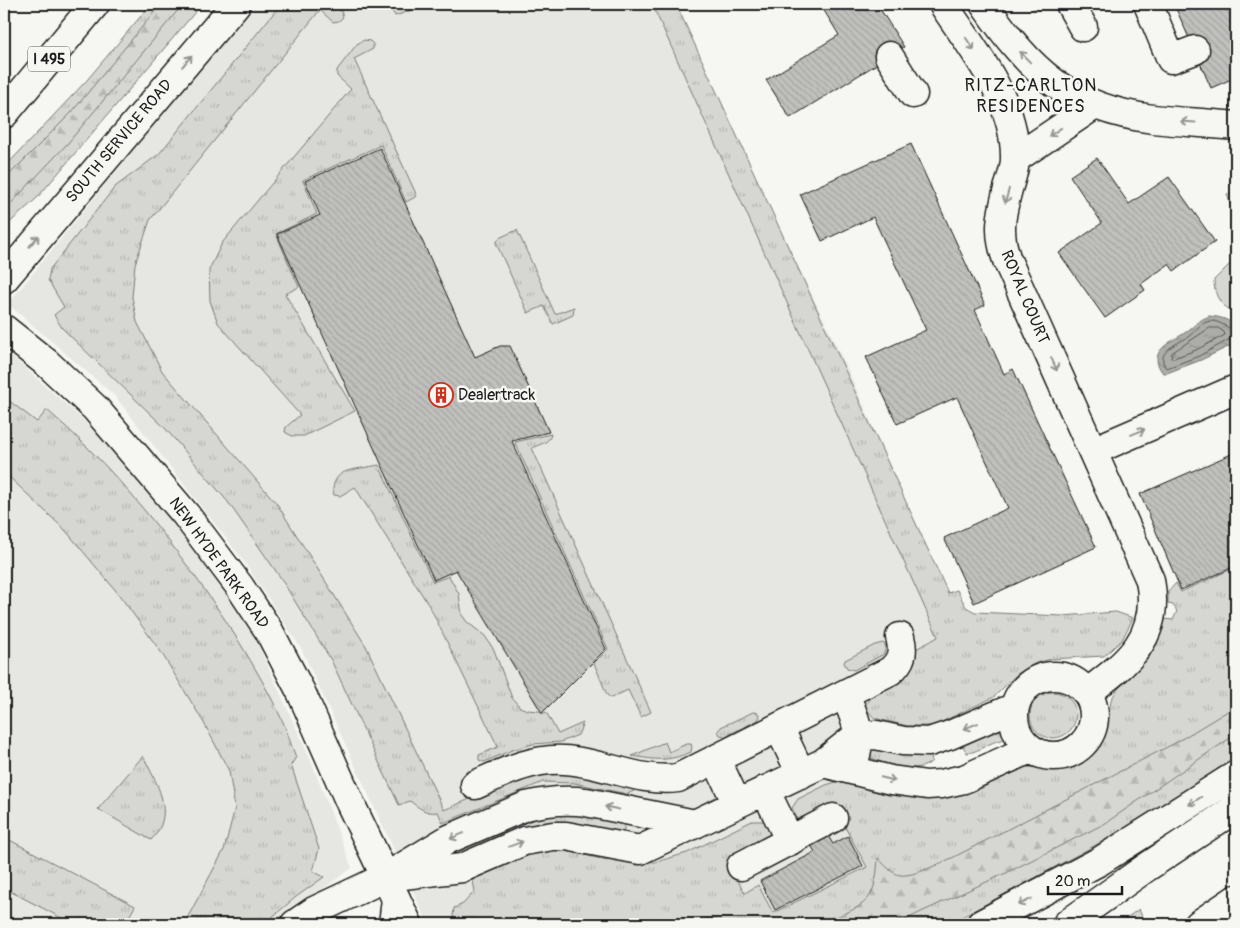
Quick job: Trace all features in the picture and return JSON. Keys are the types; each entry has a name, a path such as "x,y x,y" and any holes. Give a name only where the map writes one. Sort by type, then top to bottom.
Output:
{"main road":[{"name":"I 495","path":"4,114 94,4"},
{"name":"SOUTH SERVICE ROAD","path":"4,280 236,4"},
{"name":"ROYAL COURT","path":"943,4 987,71 1000,95 1011,130 1015,159 1013,174 1002,213 1000,236 1003,249 1146,569 1151,585 1152,601 1147,629 1137,650 1119,669 1087,693"},
{"path":"984,4 1009,40 1028,61 1070,94 1095,105 1132,115 1153,119 1236,126"},
{"path":"1070,4 1083,27"},
{"path":"1150,5 1171,59 1194,50"},
{"path":"889,56 913,94"},
{"path":"1015,159 1095,105"},
{"name":"NEW HYDE PARK ROAD","path":"4,329 48,364 95,408 186,515 240,587 269,631 301,692 392,900 408,924"},
{"path":"1094,451 1236,389"},
{"path":"475,785 521,766 549,760 577,761 648,778 678,778 890,671 896,666 902,654 900,637"},
{"path":"1047,677 1067,678 1076,682 1087,693 1093,707 1094,724 1091,734 1082,746 1071,753 1054,757 1038,753 1023,743 1016,730 1014,714 1015,706 1022,690 1030,683 1047,677"},
{"path":"845,694 859,736 852,771"},
{"path":"295,924 314,910 392,900 517,844 554,836 566,836 640,850 812,768 859,736 876,735 903,741 928,742 950,735 1015,706"},
{"path":"779,727 812,768 852,771 911,784 941,784 964,779 1030,749"},
{"path":"716,759 737,804"},
{"path":"981,924 1100,861 1236,775"},
{"path":"640,850 659,779"},
{"path":"765,790 790,841"},
{"path":"392,900 449,839 526,806 570,800 694,824"},
{"path":"1067,924 1236,808"},
{"path":"741,866 833,818"},
{"path":"1199,924 1236,899"}],"shaded area":[{"path":"252,4 672,4 848,370 974,657 866,710 940,871 831,924 428,924 302,650 243,560 115,396 8,304"},
{"path":"4,349 117,450 235,594 311,761 352,868 274,924 4,924"}],"green space":[{"path":"151,4 202,4 37,198 4,228 4,168 87,80"},
{"path":"161,4 183,4 68,143 4,211 4,180 71,113"},
{"path":"281,4 333,4 341,11 343,17 339,21 333,22 320,10 150,220 135,264 132,297 137,322 162,371 277,504 366,646 444,810 507,783 547,773 575,774 633,786 634,791 627,794 574,783 543,782 443,823 438,812 426,811 410,801 399,805 331,660 280,577 228,502 165,428 62,328 54,315 64,307 48,280 50,269 115,187 159,154"},
{"path":"391,4 416,4 418,8 395,16 391,9"},
{"path":"652,4 676,4 948,593 957,590 966,607 975,612 1062,616 1116,612 1133,618 1122,640 1104,656 1051,659 1036,663 1017,674 994,697 933,726 908,726 874,718 865,707 876,691 911,668 915,661 916,649 938,637"},
{"path":"364,40 370,41 373,44 373,49 354,59 417,196 406,202 381,145 303,180 317,214 276,234 299,287 285,294 355,411 304,436 292,436 285,432 286,427 300,415 218,323 210,301 209,270 222,243 351,89 337,76 337,70 357,44"},
{"path":"1236,191 1236,221 1227,194"},
{"path":"517,230 555,314 574,307 573,315 553,324 544,306 528,313 496,243 499,238"},
{"path":"1236,258 1236,313 1219,300 1215,291 1214,280"},
{"path":"4,397 37,422 47,410 67,427 121,483 170,543 213,601 273,701 285,726 296,757 291,765 319,849 313,871 324,877 296,897 264,924 184,924 224,850 235,808 229,771 204,723 161,652 117,592 66,531 4,472"},
{"path":"551,434 549,439 532,448 651,712 641,717 628,690 611,698 607,695 594,663 608,649 515,442"},
{"path":"379,465 433,582 449,576 459,594 462,615 467,622 485,636 494,650 512,698 520,707 527,710 539,711 542,714 546,712 558,734 583,723 578,735 561,742 533,744 512,750 484,762 479,760 479,755 498,747 431,609 355,487 340,496 334,495 334,483 342,473"},
{"path":"1236,567 1236,760 1146,818 949,924 457,924 453,916 454,908 463,904 475,891 472,877 524,854 551,847 601,859 656,862 687,853 752,821 764,821 770,833 765,843 726,861 745,893 758,885 773,913 867,867 836,811 807,822 798,820 792,808 798,799 826,785 849,778 942,796 980,789 1022,767 1058,768 1079,762 1092,753 1101,740 1108,722 1111,700 1117,690 1149,658 1164,619 1173,620 1177,611 1173,605 1168,604 1168,592 1176,583 1181,592"},
{"path":"883,643 886,646 884,654 854,670 847,668 844,663 845,660"},
{"path":"1048,692 1058,692 1072,702 1076,715 1072,728 1066,734 1058,738 1048,738 1034,728 1030,720 1030,710 1040,696"},
{"path":"1236,706 1236,734 1104,824 897,924 823,924 857,907 870,896 874,887 878,858 891,871 900,875 920,872 954,857 1175,743"},
{"path":"753,712 758,713 760,716 758,720 726,736 720,735 718,731 721,727"},
{"path":"1000,723 1005,737 1002,740 967,753 961,743"},
{"path":"665,742 669,752 686,744 691,744 691,752 662,759 632,756"},
{"path":"869,748 928,752 932,761 919,767 902,767 871,758"},
{"path":"143,756 162,798 163,820 159,830 151,840 98,809"},
{"path":"573,811 621,820 624,831 619,833 571,822 522,828 518,820"},
{"path":"4,837 135,906 125,924 73,924 4,888"},
{"path":"1139,909 1143,919 1137,924 1118,924"},
{"path":"337,915 342,924 316,924"}],"water":[{"path":"1209,316 1223,318 1231,322 1236,336 1232,345 1201,360 1163,373 1157,359 1163,348 1199,321"}],"building":[{"path":"820,4 877,4 904,47 790,118 766,80 839,35"},
{"path":"1031,4 1041,4 1034,8"},
{"path":"1174,4 1236,4 1236,77 1211,88"},
{"path":"911,144 985,305 975,310 1004,374 1013,369 1096,547 974,603 944,538 1008,508 957,397 897,424 866,357 926,330 873,217 822,241 800,194"},
{"name":"Dealertrack","path":"380,148 475,357 500,346 510,346 549,432 512,441 606,649 542,713 456,570 434,580 277,234 320,215 305,181"},
{"path":"1097,158 1129,204 1169,177 1215,242 1174,271 1169,264 1141,284 1145,290 1105,318 1059,253 1102,223 1070,176"},
{"path":"1236,452 1236,566 1181,590 1140,494"},
{"path":"828,836 833,844 848,836 863,866 775,910 760,881 815,852 811,845"}],"place":[{"name":"Dealertrack","path":"441,395"}],"district":[{"name":"RITZ-CARLTON RESIDENCES","path":"1031,95"}]}
